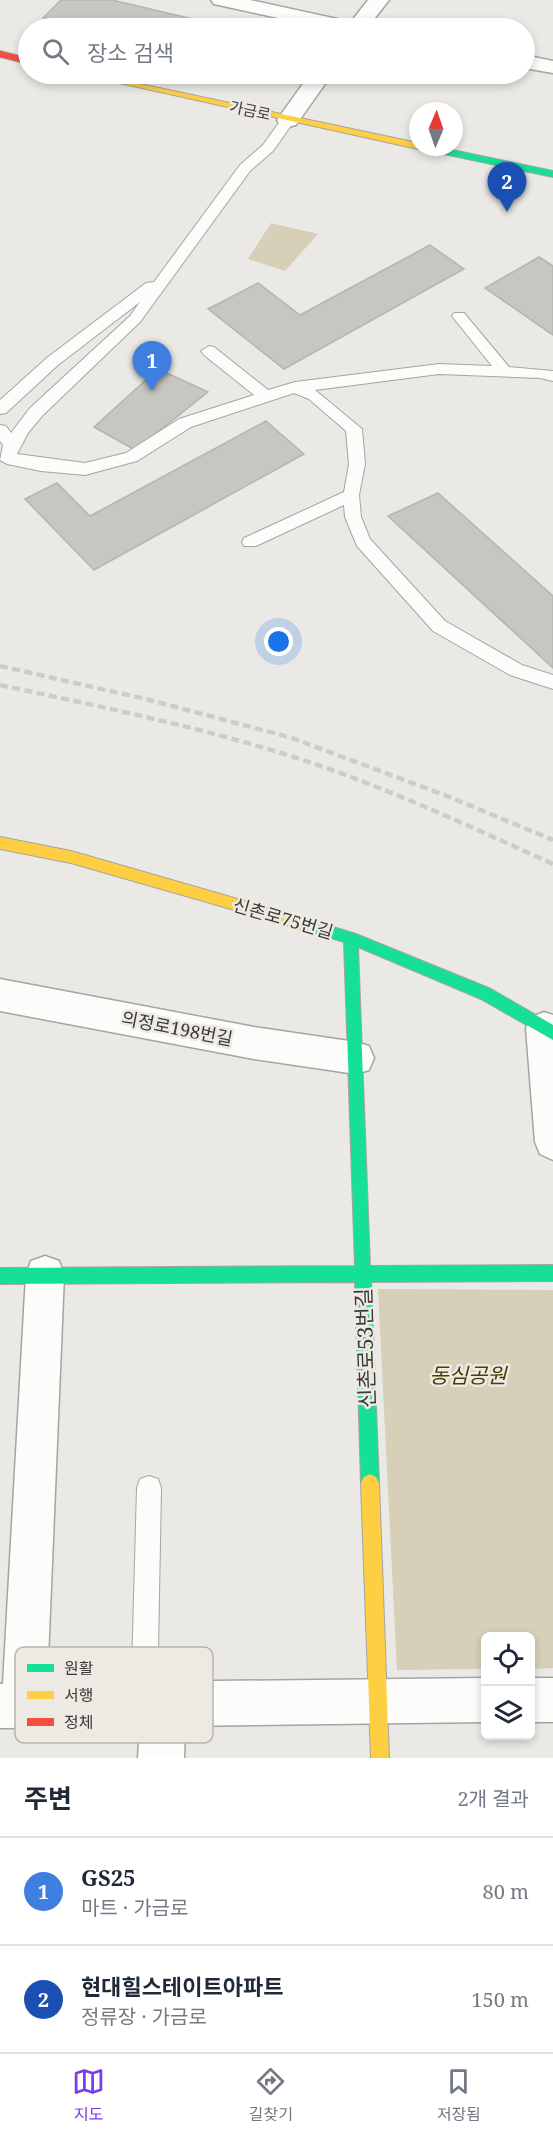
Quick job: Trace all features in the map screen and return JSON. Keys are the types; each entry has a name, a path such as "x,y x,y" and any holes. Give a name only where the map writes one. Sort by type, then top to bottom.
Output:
{"street":[{"path":"221,0 305,18"},
{"path":"365,18 379,0"},
{"path":"0,54 18,58"},
{"path":"535,64 553,67"},
{"name":"가금로","path":"128,84 409,144"},
{"path":"288,120 314,84"},
{"path":"463,155 553,174"},
{"name":"신촌로75번길","path":"0,843 71,857 351,938 486,994 549,1030"},
{"name":"신촌로53번길","path":"351,938 380,1758"},
{"name":"의정로198번길","path":"0,995 254,1043 356,1058"},
{"path":"549,1030 553,1142"},
{"path":"0,1276 553,1273"},
{"path":"16,1647 45,1275"},
{"path":"12,1705 15,1666"},
{"path":"535,1700 553,1700"},
{"path":"213,1703 481,1701"},
{"path":"159,1743 161,1758"}],"lane":[{"path":"6,458 21,430 36,412 135,319 245,168 268,148 288,120"},
{"path":"0,409 53,362 170,272"},
{"path":"459,316 504,371"},
{"path":"209,351 265,396"},
{"path":"6,458 41,465 85,469 131,457 185,423 296,387 439,369 540,372 553,376"},
{"path":"296,387 314,395 354,429 357,464 351,495 353,517 363,542 388,573 439,626 516,670 553,682"},
{"path":"0,430 11,444 6,458"},
{"path":"250,542 351,495"},
{"path":"149,1488 153,1647"}],"green space":[{"path":"271,223 318,234 285,271 248,259"},
{"name":"동심공원","path":"378,1289 553,1290 553,1668 535,1669 535,1632 481,1632 481,1669 397,1670"}],"building":[{"path":"61,0 112,0 188,18 43,18"},
{"path":"430,245 464,269 284,369 208,309 258,283 300,315"},
{"path":"539,257 553,266 553,335 485,288"},
{"path":"158,369 208,392 135,450 94,427"},
{"path":"266,421 304,454 94,570 25,499 57,483 90,516"},
{"path":"438,493 553,596 553,668 388,516"}],"railway":[{"path":"0,666 150,700 292,738 447,796 553,840"},
{"path":"0,685 200,730 279,752 407,799 553,864"}],"traffic: fast":[{"path":"463,155 553,174"},
{"path":"307,925 351,938 486,994 553,1033"},
{"path":"351,938 370,1483"},
{"path":"0,1276 553,1273"}],"traffic: slow":[{"path":"130,84 409,144"},
{"path":"0,843 71,857 307,925"},
{"path":"370,1483 380,1758"}],"traffic: jam":[{"path":"0,54 18,58"}],"place":[{"name":"현대힐스테이트아파트","path":"507,212"},
{"name":"GS25","path":"152,391"}]}
